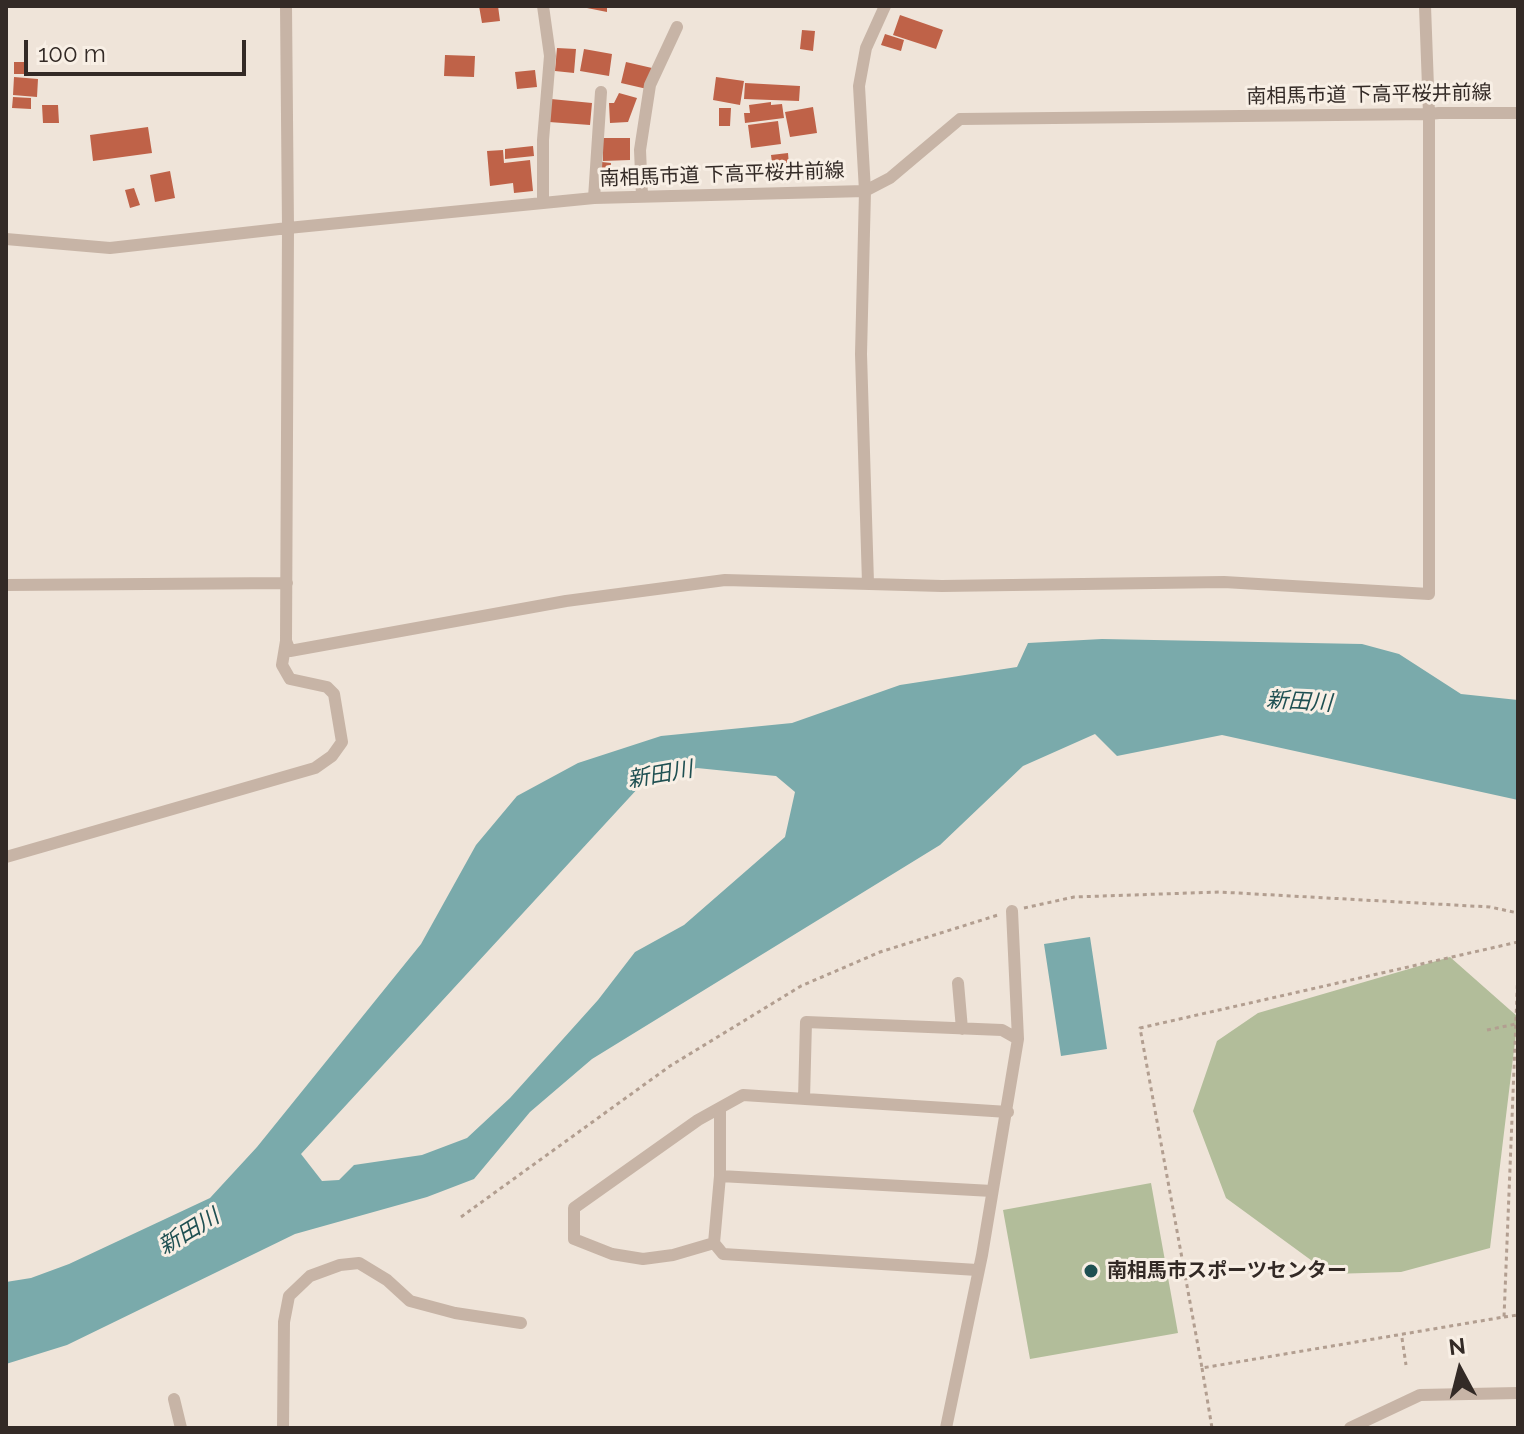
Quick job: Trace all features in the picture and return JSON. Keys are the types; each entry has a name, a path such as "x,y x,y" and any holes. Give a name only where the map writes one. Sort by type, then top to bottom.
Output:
{"street":[{"path":"6,857 315,768 332,756 342,742 334,694 327,687 290,679 282,665 286,641 287,583 286,6"},
{"path":"543,6 550,56 543,140 543,203"},
{"path":"868,583 861,354 865,191 859,86 866,48 885,6"},
{"path":"286,641 290,651 322,648 566,601 725,580 942,586 1224,582 1429,594 1429,114 1425,6"},
{"path":"642,196 640,150 650,85 677,27"},
{"path":"594,198 601,92"},
{"name":"南相馬市道 下高平桜井前線","path":"6,239 110,248 594,198 865,191 890,178 960,119 1518,113"},
{"path":"6,585 287,583"},
{"path":"946,1428 1008,1112 1018,1039 1012,911"},
{"path":"958,983 962,1029"},
{"path":"804,1099 806,1022 1002,1030 1018,1039"},
{"path":"714,1243 658,1257 612,1254 574,1239 574,1208 698,1120 743,1095 1008,1112"},
{"path":"720,1110 720,1176 714,1243 723,1254 740,1258 977,1270"},
{"path":"720,1176 992,1191"},
{"path":"283,1428 286,1309 289,1296 310,1276 340,1265 359,1263 387,1280 410,1301 455,1313 521,1323"},
{"path":"1350,1428 1420,1395 1518,1393"},
{"path":"174,1399 181,1428"}],"path":[{"path":"1212,1428 1140,1028 1518,942"},
{"path":"1504,1317 1518,970"},
{"path":"1487,1030 1516,1024"},
{"path":"1202,1368 1518,1315"},
{"path":"1401,1336 1406,1365"}],"green space":[{"path":"1450,957 1518,1017 1490,1248 1401,1272 1330,1274 1226,1198 1193,1111 1217,1041 1258,1013"},
{"name":"南相馬市スポーツセンター","path":"1151,1183 1178,1333 1030,1359 1003,1210"}],"water":[{"name":"新田川","path":"1102,639 1362,644 1399,654 1461,694 1518,700 1518,800 1222,735 1117,756 1095,734 1023,766 940,845 592,1059 530,1112 474,1179 427,1197 295,1234 67,1345 6,1364 6,1282 31,1278 69,1264 210,1198 257,1147 421,944 476,845 517,796 578,763 661,736 792,723 900,685 1017,667 1028,643","holes":["697,768 776,776 795,792 785,837 684,925 635,952 598,1000 510,1098 467,1138 422,1155 354,1165 339,1180 322,1181 301,1154 640,786"]},
{"path":"1090,937 1107,1049 1061,1056 1044,944"}],"building":[{"path":"479,6 498,6 500,21 482,23"},
{"path":"577,6 607,6 607,12"},
{"path":"900,15 943,30 936,49 893,35"},
{"path":"802,30 815,31 813,51 800,49"},
{"path":"885,34 904,40 901,51 881,45"},
{"path":"557,48 576,49 574,73 555,71"},
{"path":"584,49 612,54 609,76 580,71"},
{"path":"445,55 475,56 474,77 444,76"},
{"path":"14,62 26,62 26,74 14,74"},
{"path":"626,62 652,68 647,89 621,83"},
{"path":"535,70 537,87 517,89 515,72"},
{"path":"14,77 38,79 37,97 13,95"},
{"path":"716,77 744,81 740,105 713,100"},
{"path":"745,83 800,86 799,101 744,99"},
{"path":"619,93 637,98 628,122 610,123 609,103 614,103"},
{"path":"13,97 31,98 31,109 12,108"},
{"path":"551,99 592,103 590,125 549,122"},
{"path":"771,102 771,105 782,104 784,118 745,123 744,113 750,113 749,105"},
{"path":"42,105 58,105 59,123 43,123"},
{"path":"813,107 817,133 790,137 785,112"},
{"path":"719,108 731,108 730,126 719,126"},
{"path":"778,121 781,144 751,148 748,125"},
{"path":"148,127 152,153 93,161 90,135"},
{"path":"603,138 630,138 630,160 603,161"},
{"path":"533,146 534,156 505,159 505,149"},
{"path":"503,150 504,163 530,160 533,191 514,193 513,183 490,186 487,151"},
{"path":"788,153 789,165 783,165 784,177 774,178 771,155"},
{"path":"602,162 611,163 610,175 600,174"},
{"path":"170,171 175,198 155,202 150,175"},
{"path":"134,188 140,205 130,208 125,190"}],"place":[{"name":"南相馬市スポーツセンター","path":"1091,1271"}]}
